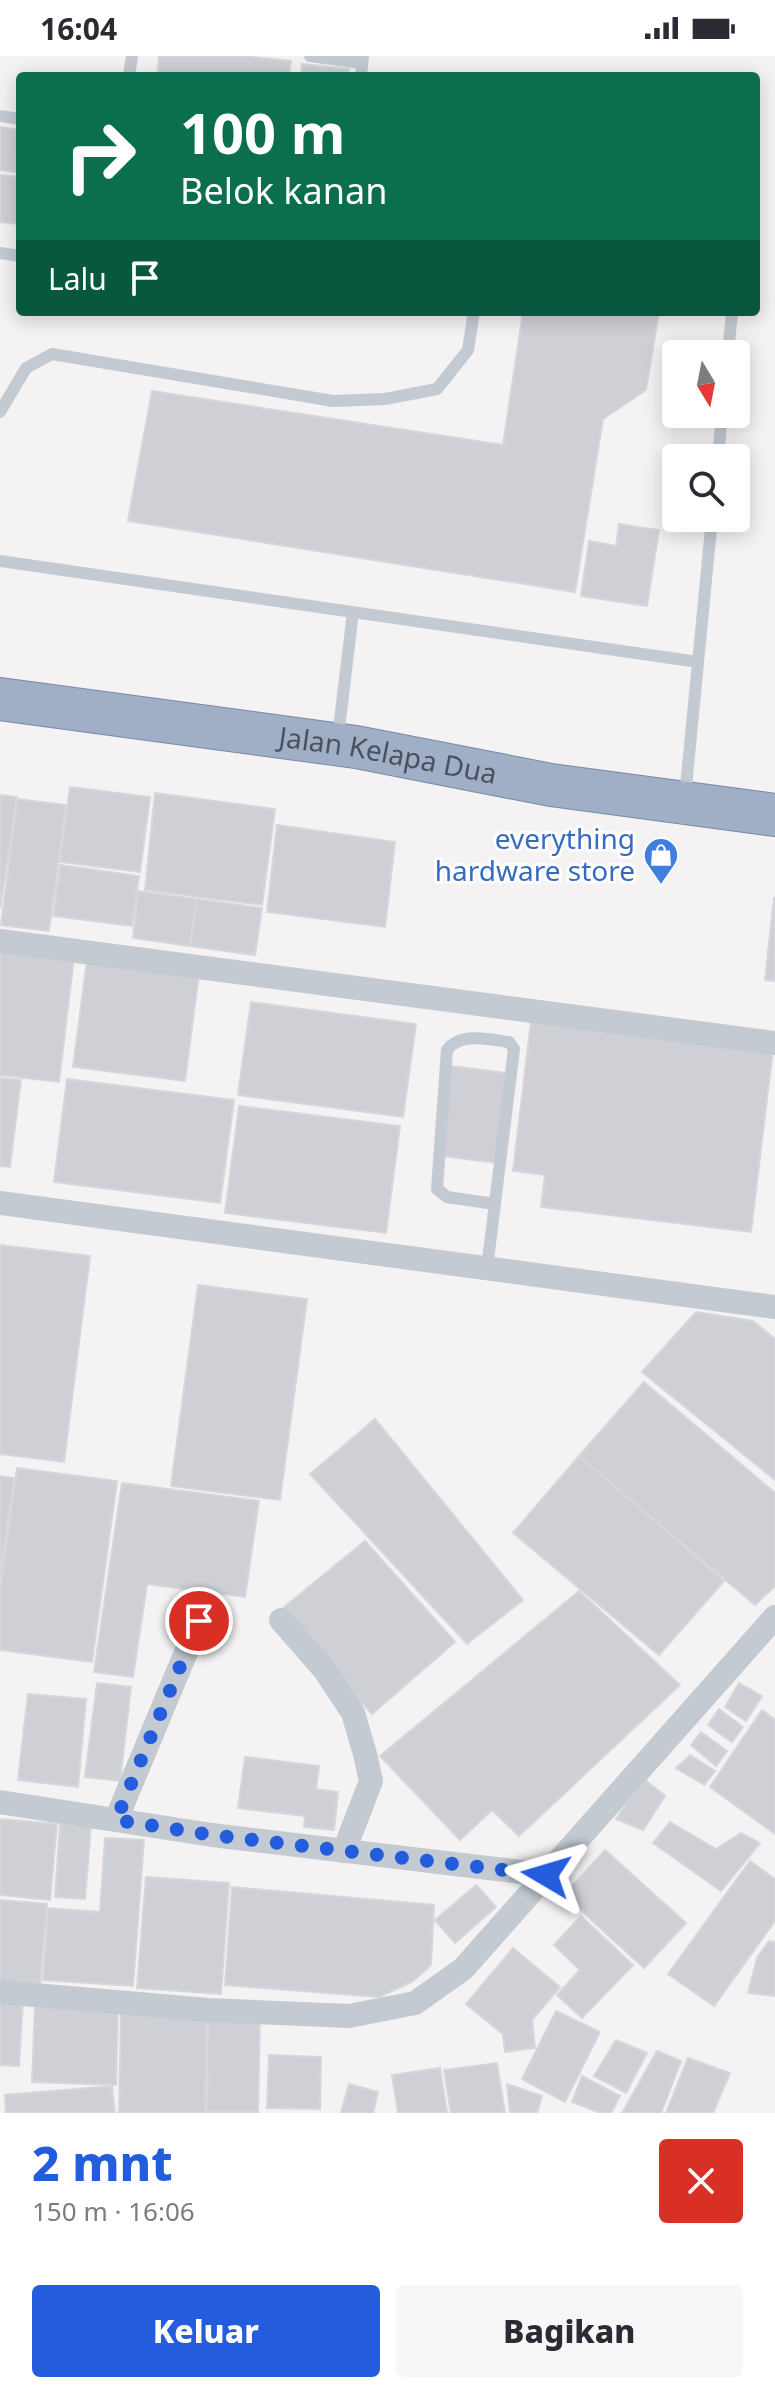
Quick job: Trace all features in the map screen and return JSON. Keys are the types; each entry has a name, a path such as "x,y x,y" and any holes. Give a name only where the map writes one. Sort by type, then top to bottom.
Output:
{"highway":[{"name":"Jalan Kelapa Dua","path":"0,699 337,744 551,785 775,815"}],"street":[{"path":"0,941 775,1043"},
{"path":"0,1203 775,1307"},
{"path":"0,1992 208,2010 349,2016 415,2003 463,1969 775,1617"},
{"path":"281,1620 324,1669 353,1713 365,1754 371,1781 344,1851"},
{"path":"116,1820 199,1621"},
{"path":"0,1802 344,1851 546,1875"}],"lane":[{"path":"310,56 362,65"},
{"path":"0,412 26,368 52,354 333,401 385,399 437,389 468,350 473,316"},
{"path":"729,340 732,316"},
{"path":"684,803 711,532"},
{"path":"0,561 698,662"},
{"path":"337,744 353,612"},
{"path":"487,1268 495,1204 514,1049 509,1042 465,1039 453,1042 447,1050 435,1179 437,1189 447,1197 495,1204"}],"building":[{"path":"159,56 244,56 291,61 290,72 157,72"},
{"path":"302,64 349,69 349,72 301,72"},
{"path":"0,127 16,129 15,172 0,170"},
{"path":"0,175 16,177 16,224 0,222"},
{"path":"522,316 658,316 646,390 603,419 575,592 128,521 152,391 503,445"},
{"path":"619,524 659,530 647,606 581,596 589,541 616,546"},
{"path":"70,787 150,797 140,872 60,862"},
{"path":"155,793 275,809 262,905 145,890"},
{"path":"0,795 17,797 0,909"},
{"path":"17,799 66,805 49,931 1,925"},
{"path":"277,825 395,842 385,927 267,912"},
{"path":"60,865 139,876 132,926 53,916"},
{"path":"138,891 197,899 190,946 133,938"},
{"path":"775,898 775,981 765,980"},
{"path":"197,899 262,908 255,955 190,946"},
{"path":"0,949 74,958 59,1082 0,1075"},
{"path":"87,960 199,974 185,1081 73,1067"},
{"path":"251,1002 416,1024 403,1117 238,1095"},
{"path":"531,1021 773,1049 751,1232 541,1207 545,1175 513,1171"},
{"path":"451,1066 507,1073 497,1163 441,1156"},
{"path":"0,1078 21,1080 10,1167 0,1166"},
{"path":"67,1079 234,1100 220,1203 54,1182"},
{"path":"239,1106 400,1126 386,1233 225,1213"},
{"path":"0,1245 90,1256 64,1462 0,1454"},
{"path":"198,1285 307,1299 280,1500 171,1486"},
{"path":"696,1312 753,1321 775,1339 775,1480 642,1372"},
{"path":"644,1382 775,1493 775,1586 755,1605 579,1456"},
{"path":"375,1419 523,1600 467,1644 310,1474"},
{"path":"579,1456 724,1581 659,1655 513,1533"},
{"path":"17,1468 117,1481 92,1662 0,1650 0,1590"},
{"path":"0,1476 14,1478 0,1578"},
{"path":"122,1483 259,1501 245,1597 147,1584 133,1677 94,1672"},
{"path":"365,1541 455,1642 372,1714 278,1612"},
{"path":"579,1591 680,1685 519,1836 492,1810 460,1840 380,1756"},
{"path":"97,1683 131,1687 120,1781 85,1777"},
{"path":"739,1683 762,1696 746,1721 725,1707"},
{"path":"28,1694 86,1699 78,1787 18,1780"},
{"path":"719,1709 743,1727 732,1742 708,1725"},
{"path":"762,1710 775,1720 775,1834 710,1787"},
{"path":"701,1732 727,1751 716,1766 691,1745"},
{"path":"690,1755 715,1771 704,1785 676,1768"},
{"path":"245,1757 319,1766 316,1789 338,1792 334,1830 304,1827 305,1816 238,1808"},
{"path":"644,1779 665,1796 643,1830 616,1819"},
{"path":"0,1819 57,1824 50,1900 0,1895"},
{"path":"670,1822 716,1849 741,1833 760,1843 721,1891 653,1843"},
{"path":"60,1824 91,1826 85,1899 55,1897"},
{"path":"105,1838 144,1840 133,1986 43,1980 48,1908 100,1912"},
{"path":"605,1850 686,1923 644,1968 564,1895"},
{"path":"750,1861 775,1879 775,1921 714,2006 668,1974"},
{"path":"146,1877 229,1883 221,1994 137,1988"},
{"path":"476,1885 496,1907 455,1943 435,1920"},
{"path":"232,1887 434,1905 431,1965 412,1982 379,1997 225,1985"},
{"path":"0,1900 47,1904 40,1985 0,1982"},
{"path":"581,1916 633,1965 582,2018 557,1995 580,1970 554,1945"},
{"path":"769,1941 775,1942 775,1996 748,1993 757,1958"},
{"path":"513,1948 560,1987 532,2020 535,2048 505,2052 503,2034 466,2004"},
{"path":"0,1998 23,2000 19,2066 0,2065"},
{"path":"35,2004 118,2006 116,2085 32,2082"},
{"path":"556,2011 600,2032 565,2102 522,2079"},
{"path":"121,2014 207,2015 205,2113 119,2113"},
{"path":"208,2017 260,2017 258,2112 207,2112"},
{"path":"616,2040 647,2053 626,2093 594,2076"},
{"path":"657,2051 681,2061 661,2113 622,2113"},
{"path":"269,2055 321,2057 320,2109 267,2108"},
{"path":"688,2058 730,2073 713,2113 666,2113"},
{"path":"497,2063 505,2113 451,2113 444,2070"},
{"path":"440,2068 447,2113 398,2113 392,2075"},
{"path":"582,2076 620,2096 611,2113 601,2113 572,2102"},
{"path":"349,2084 378,2092 373,2113 341,2113"},
{"path":"507,2084 542,2096 537,2113 510,2113"},
{"path":"112,2086 115,2113 6,2113 5,2095"}],"place":[{"name":"everything hardware store","path":"661,886"}],"route":[{"path":"199,1621 142,1765 116,1820 212,1835 546,1875"}]}
